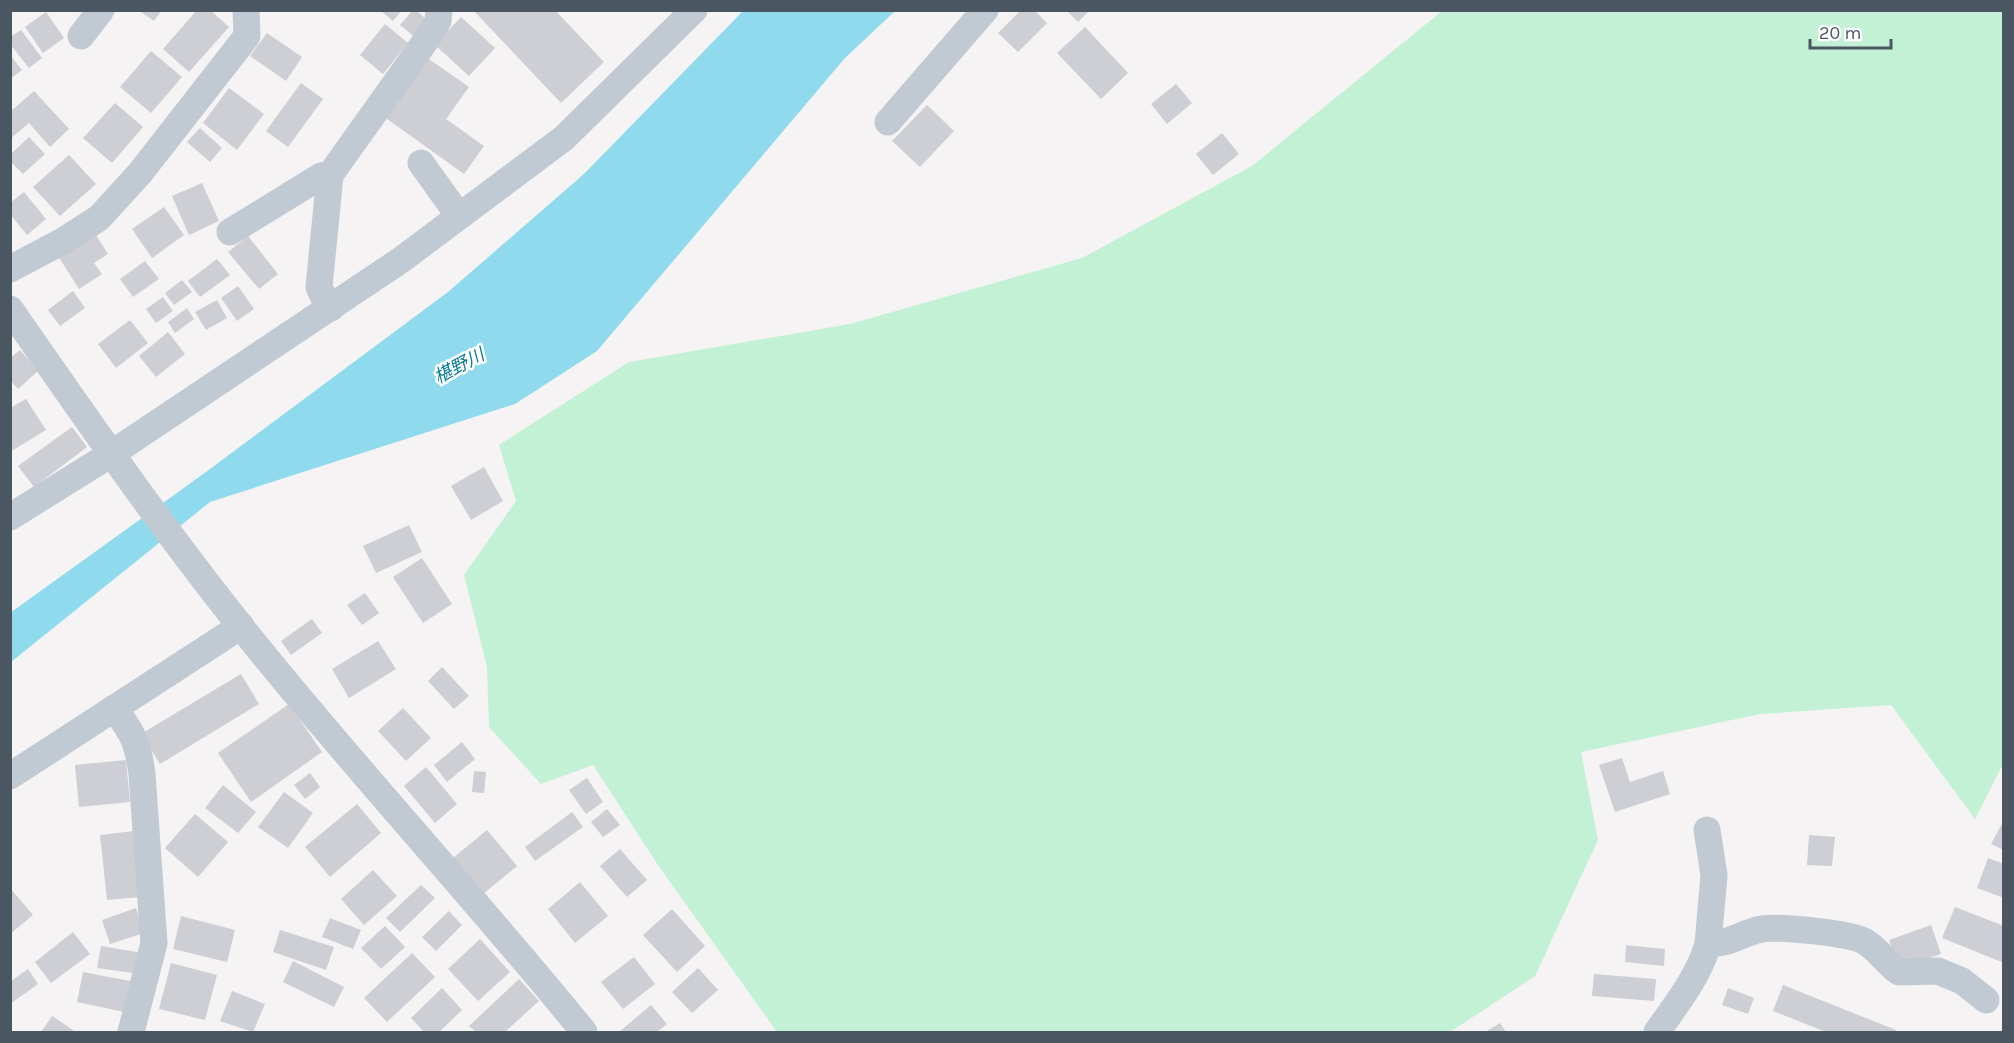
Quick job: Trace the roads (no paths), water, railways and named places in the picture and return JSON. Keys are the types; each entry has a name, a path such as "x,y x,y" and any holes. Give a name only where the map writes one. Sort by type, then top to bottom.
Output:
{"street":[{"path":"81,36 101,10"},
{"path":"331,308 319,287 330,175 427,39 438,21 439,10"},
{"path":"10,518 115,460 401,260 564,138 694,10"},
{"path":"888,122 985,10"},
{"path":"10,268 63,241 99,218 140,173 247,36 253,14"},
{"path":"421,163 459,216"},
{"path":"230,232 321,176 330,175"},
{"path":"10,309 115,460 237,621 584,1032"},
{"path":"10,776 114,708 237,621"},
{"path":"114,708 129,728 138,747 143,784 154,943 135,1025 131,1032"},
{"path":"1657,1032 1679,1000 1705,954 1708,944 1714,875 1707,830"},
{"path":"1708,944 1722,944 1758,929 1782,927 1862,940 1899,972 1938,971 1962,981 1986,1000"}],"water":[{"name":"椹野川","path":"743,11 895,11 845,58 597,351 515,404 210,502 11,662 10,613 206,472 448,292 584,174"}]}
